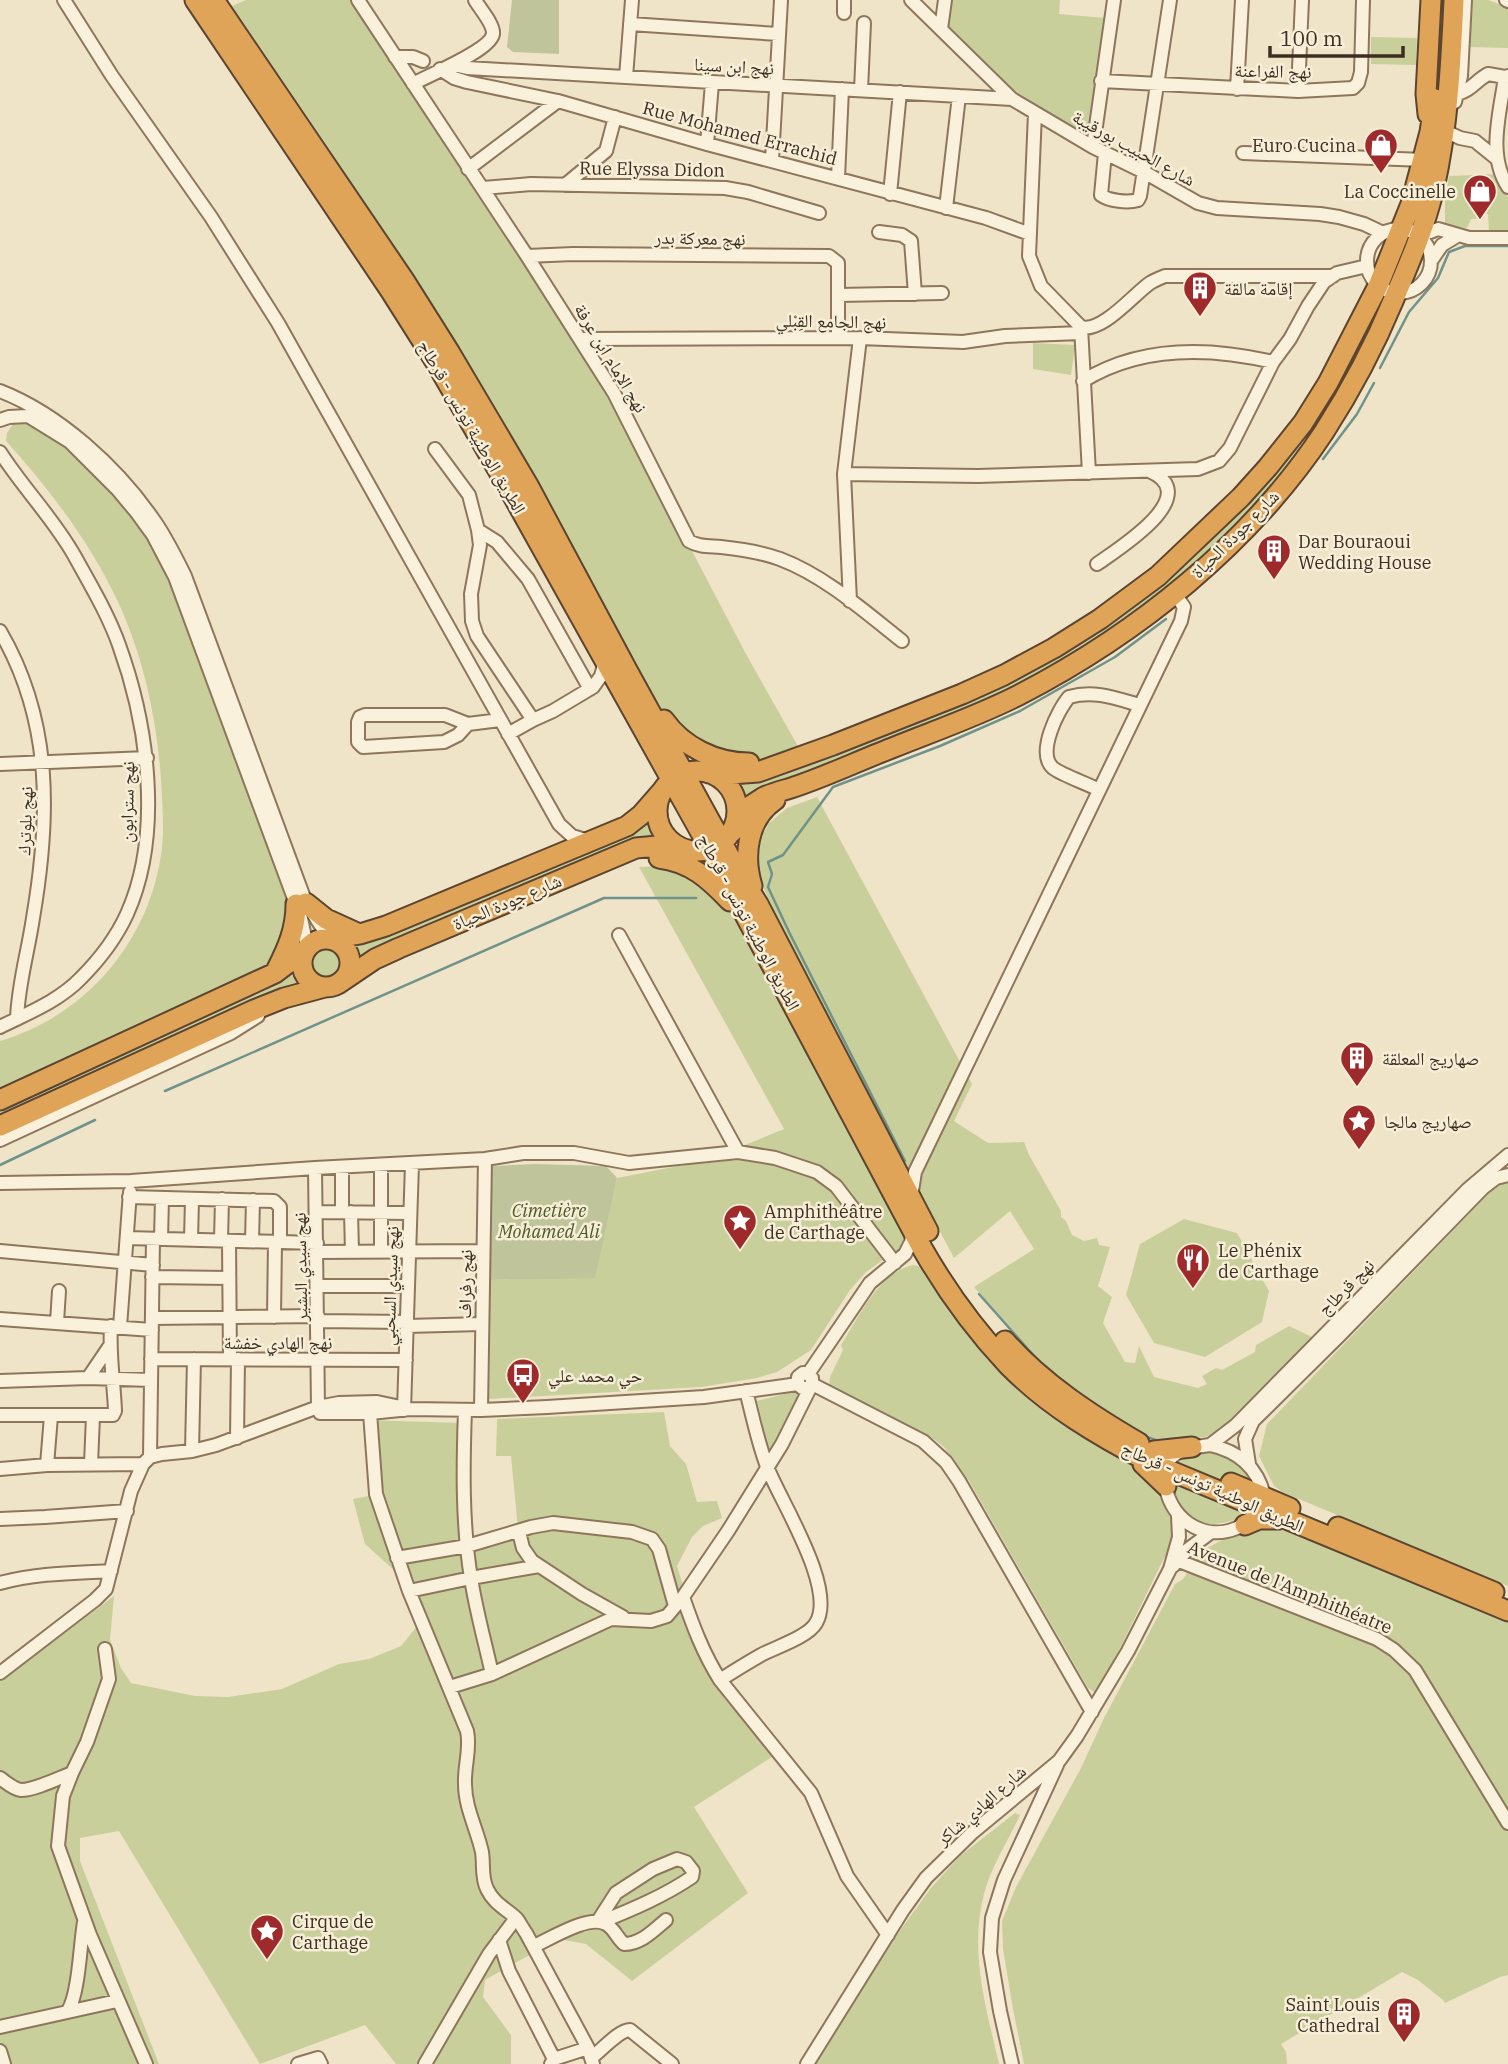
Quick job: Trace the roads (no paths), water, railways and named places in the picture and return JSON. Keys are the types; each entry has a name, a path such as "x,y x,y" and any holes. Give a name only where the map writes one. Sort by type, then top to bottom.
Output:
{"highway":[{"name":"الطريق الوطنية تونس - قرطاج","path":"195,0 435,361 672,781 722,841 752,910 913,1230 959,1306 1009,1366 1040,1393 1074,1419 1132,1454 1164,1466 1258,1487 1286,1513 1508,1611"},
{"name":"الطريق الوطنية تونس - قرطاج","path":"214,0 396,268 528,485 627,670 672,781"},
{"path":"1431,0 1426,94 1440,133"},
{"path":"1420,206 1424,160 1440,133 1438,71 1442,0"},
{"path":"1387,281 1411,235 1440,133 1450,74 1454,0"},
{"path":"1411,235 1398,221 1420,206"},
{"path":"1387,281 1411,235"},
{"name":"شارع جودة الحياة","path":"0,1100 275,973 321,939 360,934 386,926 627,826 672,781 696,771 758,772 919,712 1004,675 1088,626 1149,584 1212,526 1268,467 1303,423 1328,383 1365,314 1368,298 1387,281"},
{"name":"شارع جودة الحياة","path":"0,1126 220,1025 284,998 331,986 399,948 636,848 657,846 698,852 722,841 756,801 1016,696 1114,640 1175,594 1229,544 1288,481 1348,394 1382,327 1387,281"},
{"path":"627,670 670,729 682,740 717,758 737,763 782,763"},
{"path":"648,807 661,762"},
{"path":"709,773 718,777 732,792 737,812 722,841"},
{"path":"672,781 657,802 656,814 665,837 685,850"},
{"path":"752,910 748,868 749,838 763,810 790,788"},
{"path":"589,867 643,857 676,860 706,876 752,910"},
{"path":"275,973 291,940 301,903 326,919 360,934"},
{"name":"الطريق الوطنية تونس - قرطاج","path":"752,910 911,1197 933,1242 970,1299 1017,1355 1083,1409 1164,1466"},
{"path":"306,949 301,965 307,978 312,983 331,986 348,974 350,960 344,946 330,939"},
{"path":"1164,1466 1201,1446"},
{"path":"1245,1525 1286,1513 1272,1496 1258,1487"},
{"name":"الطريق الوطنية تونس - قرطاج","path":"1286,1513 1508,1597"}],"street":[{"path":"64,0 112,76 211,217 278,323 559,824 572,836 590,841"},
{"name":"نهج الإمام ابن عرفة","path":"358,0 483,188 614,393 689,541 699,546 736,549 779,559 826,583 902,640"},
{"path":"413,84 440,69 454,65 489,42 493,35 492,27 475,0"},
{"path":"626,77 632,0"},
{"path":"772,160 781,0"},
{"name":"شارع الحبيب بورقيبة","path":"911,0 1012,99 1198,204 1217,208 1321,214 1411,235"},
{"path":"941,29 945,0"},
{"path":"1114,0 1101,81 1100,188 1101,195 1105,198 1131,202 1138,200 1144,172 1170,0"},
{"path":"1237,89 1242,0"},
{"path":"1298,91 1302,0"},
{"name":"نهج الفراعنة","path":"1101,81 1298,91 1353,88 1358,83 1361,72 1363,0"},
{"path":"1465,0 1461,76 1457,94 1440,133 1475,141 1496,158"},
{"path":"861,90 864,23"},
{"path":"630,24 778,34"},
{"path":"395,57 413,57 423,61"},
{"name":"نهج ابن سينا","path":"454,65 712,83 1012,99"},
{"name":"Rue Mohamed Errachid","path":"440,69 467,82 558,101 707,144 986,218 1030,234"},
{"path":"1457,94 1468,92 1477,81 1488,74 1506,77 1496,158 1508,187"},
{"path":"707,144 712,83"},
{"path":"838,178 842,89"},
{"path":"891,194 900,92"},
{"path":"946,208 959,96"},
{"path":"468,169 558,101"},
{"path":"1035,113 1029,256 1041,286 1081,330 1089,473"},
{"name":"Rue Elyssa Didon","path":"565,185 606,151 615,117"},
{"path":"1243,153 1424,160"},
{"name":"Rue Elyssa Didon","path":"483,188 531,184 725,187 819,213"},
{"path":"879,232 902,235 911,241 915,294"},
{"path":"1411,235 1508,238"},
{"path":"1411,235 1428,247 1432,261"},
{"path":"1387,281 1426,279 1432,261 1442,245 1411,235"},
{"name":"نهج معركة بدر","path":"527,256 573,254 829,257 838,263 838,338"},
{"name":"نهج الجامع القِبْلي","path":"580,339 860,338 963,342 1094,327 1152,281 1166,276 1333,276 1387,281"},
{"path":"844,474 978,476 1149,471 1198,469 1219,461 1230,448 1273,362 1321,286 1333,276"},
{"path":"838,295 942,293"},
{"path":"850,601 844,474 860,338"},
{"path":"1083,381 1103,368 1163,352 1232,354 1273,362"},
{"path":"0,391 4,406 0,419 28,416 70,442 117,489 153,535 175,578 301,903 330,939"},
{"path":"0,391 35,408 72,434 119,477 167,540 185,576 301,903 306,949"},
{"path":"435,449 469,495 478,530 480,545 471,594 472,621 477,636 533,720"},
{"name":"نهج سترابون","path":"0,452 4,462 47,514 72,552 118,643 132,689 147,758 148,800 146,839 137,887 127,914 103,953 79,980 47,1004 0,1027"},
{"path":"1097,564 1154,520 1164,505 1168,492 1166,484 1157,474 1149,471"},
{"path":"478,530 497,542 528,579 592,688"},
{"path":"911,1197 915,1172 1183,617 1184,607 1175,594"},
{"name":"نهج بلوترك","path":"0,631 20,670 29,695 43,763 45,799 39,883 19,990 17,1019"},
{"path":"459,645 477,636"},
{"path":"508,734 592,688 601,676 605,661"},
{"path":"592,688 613,690 626,698"},
{"path":"1099,790 1053,768 1048,760 1047,746 1051,727 1069,697 1097,693 1139,705"},
{"path":"468,724 458,735 444,742 363,747 358,742 358,722 360,717 365,715 445,715 468,724 500,719"},
{"path":"0,764 147,758"},
{"path":"552,856 561,840 559,824"},
{"path":"619,935 738,1152"},
{"path":"0,1140 231,1034 284,998"},
{"path":"0,1183 131,1181 485,1159 523,1153 574,1153 629,1163 738,1152 775,1158 817,1172 836,1186 898,1261"},
{"name":"نهج قرطاج","path":"1201,1446 1236,1425 1468,1189 1508,1154"},
{"name":"نهج رفراف","path":"481,1410 485,1159"},
{"name":"نهج سيدي السحبي","path":"406,1409 405,1360 412,1164"},
{"path":"381,1252 382,1165"},
{"path":"342,1167 352,1252"},
{"name":"نهج سيدي البشير","path":"315,1168 318,1407"},
{"name":"نهج قرطاج","path":"1258,1487 1245,1438 1253,1421 1483,1188 1496,1178 1508,1175"},
{"path":"88,1378 109,1348 115,1327 125,1262 131,1181"},
{"path":"130,1197 274,1201 281,1207 274,1317"},
{"path":"0,1673 106,1589 131,1491 146,1461 153,1271 162,1198"},
{"path":"191,1240 192,1199"},
{"path":"222,1199 237,1437"},
{"path":"252,1241 253,1200"},
{"path":"316,1212 410,1213"},
{"path":"450,1687 492,1674 604,1621 658,1620 667,1616 728,1531 782,1444 807,1382 870,1283 898,1261 910,1245 913,1230"},
{"path":"127,1238 278,1242 352,1252 484,1251"},
{"path":"0,1251 125,1262 153,1271 229,1278"},
{"path":"898,1261 918,1259 933,1267"},
{"path":"317,1286 408,1286"},
{"path":"57,1322 59,1290"},
{"path":"0,1319 115,1327 229,1317 482,1324"},
{"path":"0,1415 111,1416 115,1413 114,1379 109,1348"},
{"name":"نهج الهادي خفشة","path":"151,1359 405,1360"},
{"path":"192,1451 194,1359"},
{"path":"0,1381 88,1378 151,1380"},
{"path":"304,1414 370,1413 406,1409 481,1410 677,1398 807,1382 923,1441 946,1462 1093,1712"},
{"path":"720,1680 760,1655 808,1631 816,1625 819,1616 820,1595 813,1567 767,1467 746,1391"},
{"path":"0,1469 146,1461 162,1454 192,1451 318,1407 339,1403 377,1402 406,1409"},
{"path":"465,1410 463,1471 467,1546 471,1578 492,1674"},
{"path":"370,1413 376,1494 409,1591 467,1731 469,1742 465,1784 471,1822 483,1855 485,1881 490,1894 502,1909 516,1918 534,1946 591,2057"},
{"path":"47,1465 51,1416"},
{"path":"91,1464 93,1416"},
{"path":"1164,1466 1170,1502 1178,1516 1198,1530 1210,1533 1228,1532 1245,1525 1258,1487 1238,1454 1224,1448 1201,1446"},
{"path":"0,1519 127,1511"},
{"path":"1174,1563 1179,1537 1178,1516"},
{"path":"397,1558 467,1546 542,1525 564,1524 622,1530 652,1539 700,1645 720,1680 811,1793 847,1876 888,1936"},
{"path":"519,1532 527,1556 539,1566 626,1619"},
{"path":"1174,1563 1210,1533"},
{"name":"شارع الهادي شاكر","path":"807,2064 915,1893 936,1867 973,1832 1059,1761 1093,1712 1174,1563"},
{"name":"Avenue de l'Amphithéatre","path":"1174,1563 1377,1639 1394,1650 1415,1670 1508,1823"},
{"path":"409,1591 539,1566"},
{"path":"0,1583 62,1573 111,1572"},
{"path":"105,1649 108,1679 87,1742 64,1796 58,1846 117,2001 146,2064"},
{"path":"1012,2064 990,1952 992,1919 1004,1880 1059,1761"},
{"path":"0,1778 21,1790 72,1773"},
{"path":"534,1946 583,1924 599,1921 652,1900 692,1877 693,1871 682,1860 677,1859 653,1869 616,1893 599,1921"},
{"path":"425,2064 489,1954 516,1918"},
{"path":"68,2011 75,1989 84,1919"},
{"path":"599,1921 628,1944 635,1943 653,1932 666,1920"},
{"path":"499,1940 505,1963 553,2061 591,2057 627,2029 672,2064"},
{"path":"0,2027 117,2001"},
{"path":"0,2051 4,2064"},
{"path":"298,2064 318,2058 321,2064"}],"waterway":[{"path":"1380,368 1409,312 1438,278 1449,252 1465,246 1508,246"},
{"path":"1323,459 1357,414 1374,383"},
{"path":"905,1161 768,887 772,874 768,862 783,855 833,787 940,746 1020,711 1115,657 1166,619"},
{"path":"165,1091 604,898 696,898"},
{"path":"0,1165 95,1120"},
{"path":"979,1294 1035,1357"},
{"path":"1145,1436 1158,1441"}],"place":[{"name":"Euro Cucina","path":"1381,175"},
{"name":"La Coccinelle","path":"1480,221"},
{"name":"إقامة مالقة","path":"1200,318"},
{"name":"Dar Bouraoui Wedding House","path":"1274,581"},
{"name":"صهاريج المعلقة","path":"1357,1088"},
{"name":"صهاريج مالجا","path":"1359,1151"},
{"name":"Amphithéâtre de Carthage","path":"740,1251"},
{"name":"Le Phénix de Carthage","path":"1193,1290"},
{"name":"حي محمد علي","path":"523,1405"},
{"name":"Cirque de Carthage","path":"267,1961"},
{"name":"Saint Louis Cathedral","path":"1404,2044"}],"park label":[{"name":"Cimetière Mohamed Ali","path":"549,1220"}]}
